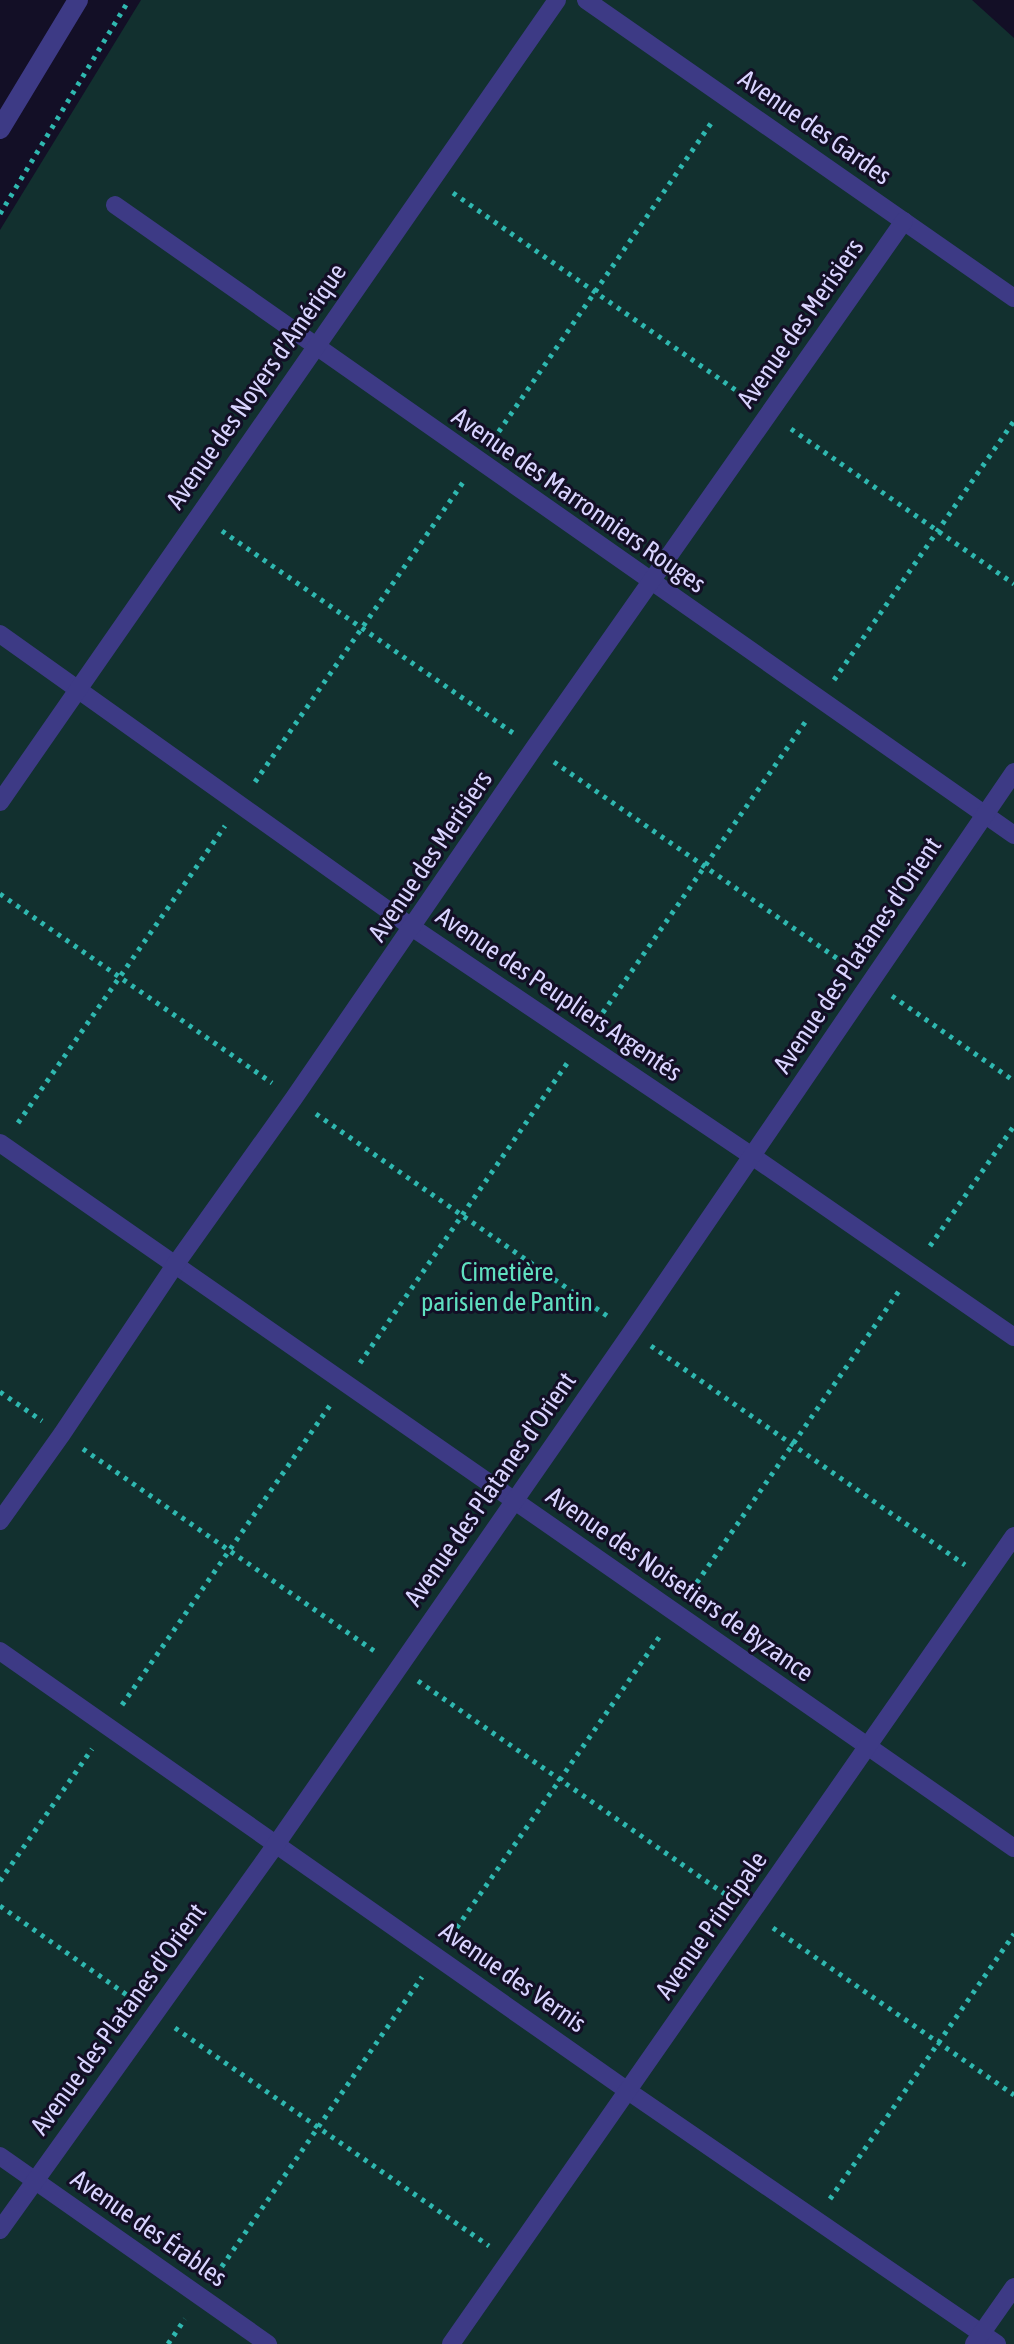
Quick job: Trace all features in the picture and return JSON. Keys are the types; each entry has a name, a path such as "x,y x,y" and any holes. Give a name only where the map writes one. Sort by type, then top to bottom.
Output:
{"street":[{"path":"0,129 78,0"}],"lane":[{"name":"Avenue des Noyers d'Amérique","path":"0,802 557,0"},
{"name":"Avenue des Gardes","path":"586,0 1014,298"},
{"name":"Avenue des Marronniers Rouges","path":"115,205 1014,835"},
{"name":"Avenue des Merisiers","path":"0,1521 175,1265 413,928 534,748 904,221"},
{"name":"Avenue des Peupliers Argentés","path":"0,634 413,928 1014,1337"},
{"name":"Avenue des Platanes d'Orient","path":"0,2230 277,1843 631,1333 1014,772"},
{"name":"Avenue des Noisetiers de Byzance","path":"2,1144 1014,1848"},
{"name":"Avenue Principale","path":"451,2344 1014,1536"},
{"name":"Avenue des Vernis","path":"0,1651 984,2340"},
{"name":"Avenue des Érables","path":"0,2156 268,2344"},
{"path":"984,2340 1014,2287"}],"path":[{"path":"0,214 129,0"},
{"path":"2,1144 728,99"},
{"path":"432,179 1014,584"},
{"path":"0,1881 1014,421"},
{"path":"198,515 1014,1081"},
{"path":"0,894 985,1578"},
{"path":"168,2344 1014,1126"},
{"path":"0,1392 1014,2095"},
{"path":"0,1906 510,2261"},
{"path":"816,2220 1014,1934"}],"green space":[{"name":"Cimetière parisien de Pantin","path":"141,0 972,0 1014,38 1014,2344 0,2344 0,230"}]}
